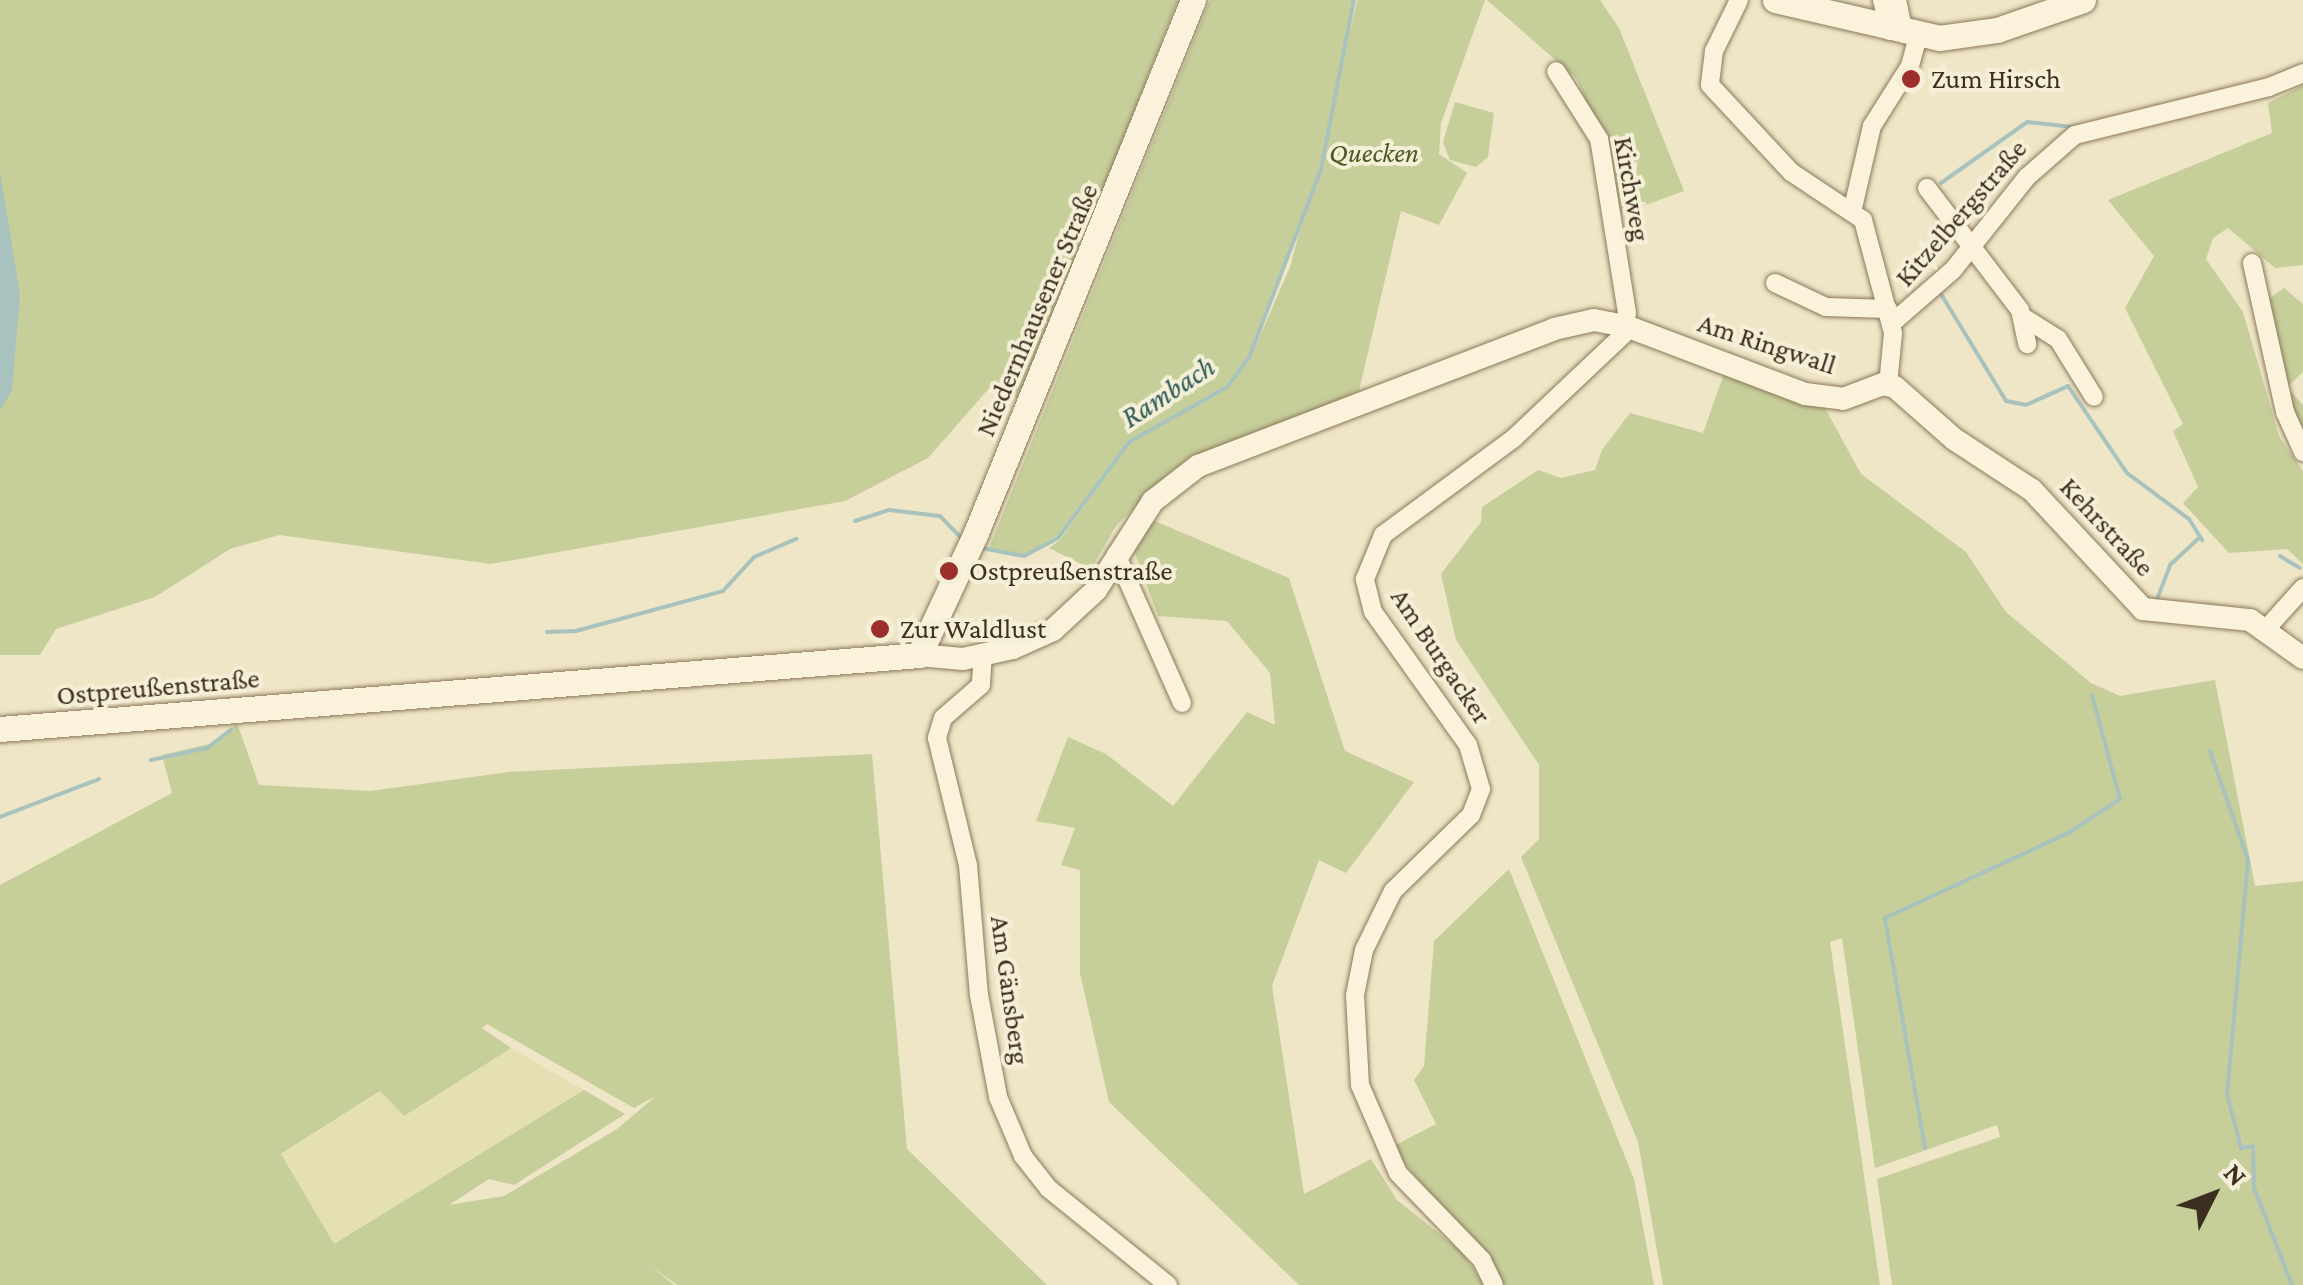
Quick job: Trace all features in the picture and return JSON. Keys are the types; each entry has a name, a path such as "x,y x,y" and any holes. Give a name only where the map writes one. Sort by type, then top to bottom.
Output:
{"main road":[{"name":"Niedernhausener Straße","path":"925,648 975,535 1193,0"},
{"path":"1775,0 1904,34 1997,30 2083,0"},
{"name":"Ostpreußenstraße","path":"0,728 925,648"}],"street":[{"path":"1739,0 1714,51 1710,85 1790,172 1853,208 1863,220 1889,316 1888,385"},
{"path":"1882,0 1904,34"},
{"path":"1853,208 1872,126 1910,66 1897,0"},
{"name":"Kirchweg","path":"1556,71 1599,139 1626,326"},
{"name":"Kitzelbergstraße","path":"1889,316 1907,316 1971,249 2027,177 2076,134 2269,87 2303,72"},
{"path":"1928,188 2023,317 2058,339 2094,396"},
{"path":"2252,263 2284,412 2303,452"},
{"path":"1774,283 1826,307 1889,316"},
{"path":"2023,317 2027,344"},
{"name":"Ostpreußenstraße","path":"925,648 983,654 1027,643 1066,621 1096,590 1153,500 1214,458 1554,329 1594,320 1626,326"},
{"name":"Am Ringwall","path":"1626,326 1805,394 1843,399 1888,385"},
{"name":"Am Burgacker","path":"1494,1285 1482,1260 1398,1173 1360,1086 1354,995 1364,950 1393,890 1471,815 1481,789 1468,744 1372,612 1367,564 1383,535 1514,438 1614,350 1626,326"},
{"name":"Kehrstraße","path":"1888,385 1954,438 2021,481 2144,609 2233,616 2267,628 2303,658"},
{"path":"1116,554 1182,703"},
{"path":"2267,628 2303,588"},
{"name":"Am Gänsberg","path":"983,654 981,685 943,718 937,738 968,865 979,995 998,1097 1022,1156 1049,1189 1168,1285"}],"shaded area":[{"path":"511,1048 584,1090 334,1244 281,1155 381,1091 404,1116"}],"green space":[{"path":"0,0 1178,0 1020,400 991,386 928,458 845,501 491,564 279,535 230,549 155,597 56,629 40,655 0,655"},
{"name":"Quecken","path":"1210,0 1352,0 1351,27 1357,0 1485,0 1441,123 1439,154 1467,173 1439,225 1401,211 1359,391 1172,470 1116,526 1091,569 1049,548 1060,540 1129,443 1227,388 1250,359 1290,267 1306,207 1248,357 1225,386 1127,442 1057,536 1024,555 1002,554 989,548"},
{"path":"1487,0 1600,0 1619,28 1684,191 1618,215 1608,149 1576,78"},
{"path":"2303,85 2303,265 2275,268 2228,228 2213,238 2206,259 2243,312 2279,436 2303,471 2303,564 2287,549 2229,553 2183,503 2198,487 2173,431 2183,424 2125,308 2154,256 2108,200 2272,133 2268,103"},
{"path":"1455,102 1494,113 1488,157 1476,167 1450,160 1443,142"},
{"path":"2284,288 2303,304 2303,372 2287,387 2303,405 2303,442 2295,431 2266,301"},
{"path":"1725,371 1825,408 1861,474 1966,552 2006,612 2091,683 2120,696 2215,680 2255,886 2303,881 2303,1285 1892,1285 1877,1179 2000,1137 1997,1125 1875,1168 1842,938 1830,942 1880,1285 1663,1285 1638,1142 1521,857 1539,839 1539,765 1456,640 1441,574 1481,522 1482,507 1538,470 1561,478 1595,470 1602,450 1630,413 1703,433"},
{"path":"1150,519 1289,578 1345,751 1414,782 1346,873 1319,860 1272,986 1304,1194 1371,1159 1397,1200 1461,1251 1485,1285 1299,1285 1109,1102 1080,973 1080,870 1061,865 1075,828 1036,821 1068,737 1106,754 1173,806 1247,712 1275,725 1270,673 1227,621 1158,616 1132,545"},
{"path":"237,723 259,785 370,791 509,772 872,754 907,1149 1047,1285 677,1285 649,1265 674,1285 0,1285 0,885 172,793 162,755 214,743","holes":["487,1024 634,1108 656,1096 617,1129 504,1196 449,1205 489,1179 514,1185 625,1114 584,1090 334,1244 281,1154 380,1091 404,1116 511,1048 482,1028"]},
{"path":"1509,869 1634,1179 1654,1285 1501,1285 1392,1147 1436,1124 1414,1080 1424,1066 1434,941"}],"water":[{"path":"0,171 20,295 12,390 0,411"}],"waterway":[{"name":"Rambach","path":"982,548 1024,556 1058,538 1129,442 1227,387 1249,358 1321,169 1354,0"},
{"name":"Rambach","path":"1941,183 2027,122 2073,127"},
{"path":"1941,294 2006,401 2026,405 2068,386 2127,473 2189,519 2202,540"},
{"name":"Rambach","path":"855,521 889,510 940,516 964,541"},
{"path":"2156,602 2170,565 2199,538"},
{"name":"Rambach","path":"547,632 576,631 723,591 754,557 796,539"},
{"path":"2280,556 2300,568"},
{"path":"1925,1148 1885,918 2070,832 2120,799 2092,695"},
{"name":"Rambach","path":"151,760 207,748 231,730"},
{"path":"2210,751 2248,860 2227,1094 2241,1148 2253,1146 2254,1188 2292,1285"},
{"name":"Rambach","path":"0,817 99,779"}],"place":[{"name":"Zum Hirsch","path":"1911,79"},
{"name":"Ostpreußenstraße","path":"949,571"},
{"name":"Zur Waldlust","path":"880,629"}]}
